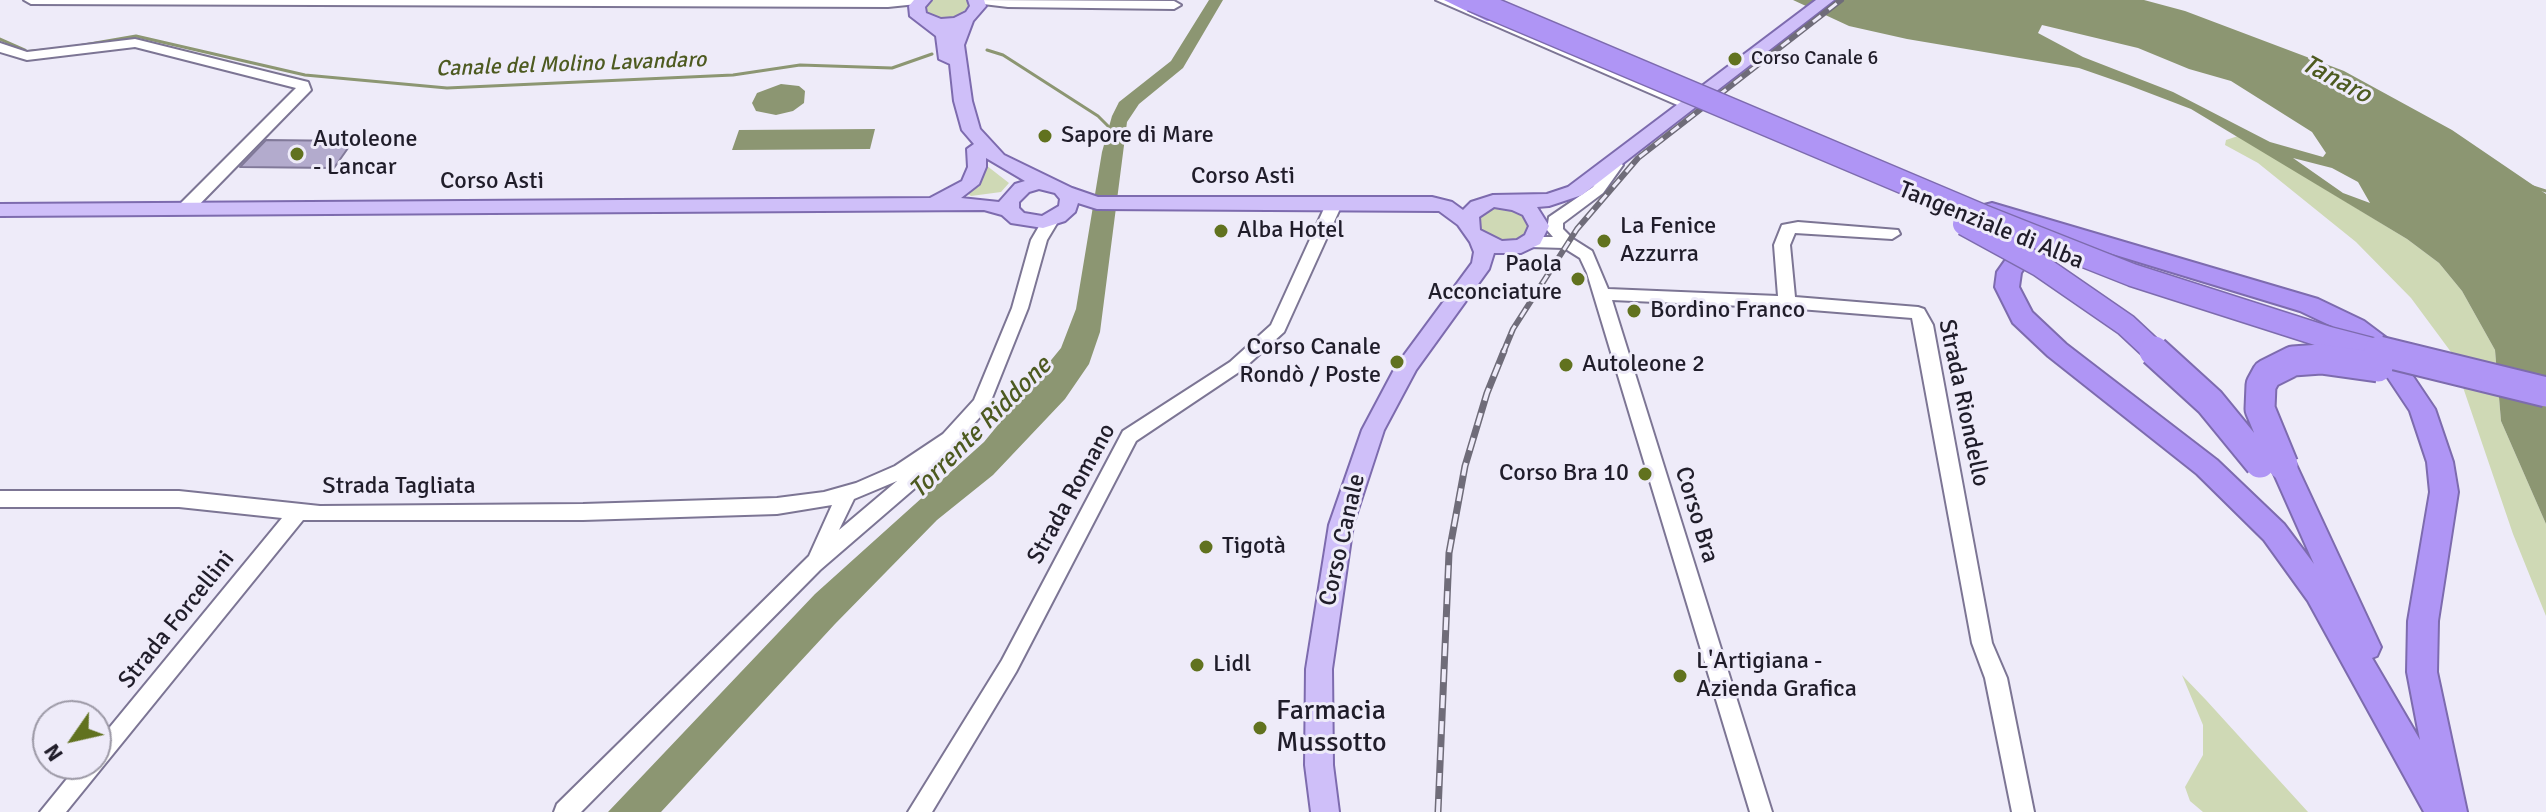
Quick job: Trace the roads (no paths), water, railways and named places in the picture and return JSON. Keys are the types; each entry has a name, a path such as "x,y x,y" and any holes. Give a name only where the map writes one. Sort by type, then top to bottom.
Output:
{"highway":[{"name":"Tangenziale di Alba","path":"1454,0 2183,302 2327,346 2546,400"},
{"name":"Tangenziale di Alba","path":"1472,0 1856,166 2185,294 2329,338 2546,392"},
{"path":"1856,166 1884,169 2009,216 2309,305 2355,327 2379,345 2422,409 2433,434 2444,492 2423,621 2422,672 2451,812"},
{"path":"1856,166 1873,183 2003,244 2101,306 2151,346 2271,464 2344,595 2402,737"},
{"path":"2441,812 2402,737 2318,592 2274,532 2207,467 2039,335 2022,317 2007,287 2009,272 2017,261 2043,248 2094,250 2517,385"},
{"path":"2271,464 2260,397 2267,374 2278,366 2293,361 2321,359 2354,361 2425,377 2479,383"}],"main road":[{"path":"1538,222 1580,195 1695,98 1826,0"},
{"path":"922,10 948,24 975,7"},
{"path":"975,7 956,45 963,101 971,130 997,159 1047,184 1061,209"},
{"path":"922,10 947,40 955,107 964,132 976,149 1014,184 1012,199 1026,222"},
{"path":"722,206 755,200 917,200 951,196 967,187 973,179 977,167 976,149"},
{"path":"1500,202 1530,211 1538,222 1538,233 1520,245 1494,246 1479,240 1470,231 1467,222 1474,208 1500,202 1561,197 1575,191 1622,158"},
{"path":"1012,199 1030,185 1047,184"},
{"name":"Corso Asti","path":"0,210 984,204 1012,199"},
{"name":"Corso Asti","path":"1389,202 1453,199 1500,202"},
{"name":"Corso Asti","path":"1026,222 1061,209 1099,203 1335,202 1432,203 1445,206 1467,222"},
{"name":"Corso Canale","path":"1325,812 1319,765 1319,669 1341,525 1373,430 1407,366 1482,264 1484,252 1479,240"},
{"name":"Corso Canale","path":"1458,295 1520,245"}],"street":[{"path":"31,0 756,1 888,3 922,10"},
{"path":"1443,0 1695,98"},
{"path":"1482,0 1695,98"},
{"path":"975,7 1008,3 1174,5"},
{"path":"0,47 27,56 135,43 303,85 304,90 185,209"},
{"path":"1567,243 1555,230 1555,221 1598,190 1622,158"},
{"name":"Strada Romano","path":"919,812 1009,666 1129,436 1236,366 1278,328 1335,202"},
{"name":"Strada Tagliata","path":"565,812 813,564 915,477 982,403 1020,308 1039,240 1061,209"},
{"path":"1026,222 1039,240"},
{"path":"1787,302 1782,245 1788,229 1798,227 1892,234"},
{"path":"1520,245 1567,243"},
{"name":"Corso Bra","path":"1567,243 1586,255 1601,294 1761,812"},
{"name":"Strada Riondello","path":"1601,294 1787,302 1918,313 1924,325 1982,643 1996,678 2023,812"},
{"name":"Strada Tagliata","path":"0,499 179,499 298,512 583,512 799,503 854,491 902,471 946,440"},
{"path":"854,491 869,501 870,514"},
{"name":"Strada Tagliata","path":"813,564 854,491"},
{"path":"799,503 818,512 825,522 828,536"},
{"name":"Strada Forcellini","path":"112,740 298,512"},
{"name":"Strada Forcellini","path":"51,812 79,780"}],"water":[{"path":"1209,0 1223,0 1183,68 1139,104 1127,122 1100,332 1089,364 1065,399 993,475 937,520 835,624 661,812 608,812 815,594 984,442 1061,348 1076,309 1102,152 1112,116 1119,102 1171,61"},
{"name":"Tanaro","path":"1793,0 2144,0 2185,11 2344,71 2452,130 2546,194 2546,524 2501,421 2495,350 2462,291 2439,263 2407,239 2191,109 2079,68 1849,26","holes":["2042,25 2138,48 2189,69 2231,81 2312,132 2326,153 2323,157 2270,142 2173,92 2083,57 2038,33","2293,158 2332,168 2358,182 2370,203 2343,193"]},
{"path":"781,84 799,86 805,91 804,103 793,111 776,115 756,111 752,103 757,93"},
{"path":"875,129 870,149 732,150 739,130"}],"waterway":[{"name":"Canale del Molino Lavandaro","path":"72,47 136,36 305,75 447,88 733,75 800,65 892,68 932,54"},
{"path":"0,39 25,50"},
{"name":"Canale del Molino Lavandaro","path":"22,52 44,50"},
{"name":"Canale del Molino Lavandaro","path":"987,50 1003,55 1098,116 1112,130"},
{"path":"2533,187 2546,191"}],"railway":[{"path":"1503,353 1513,329 1577,229 1638,158 1841,0"},
{"path":"1438,812 1449,553 1465,466 1487,393 1504,351"}],"place":[{"name":"Corso Canale 6","path":"1735,59"},
{"name":"Sapore di Mare","path":"1045,136"},
{"name":"Autoleone - Lancar","path":"297,154"},
{"name":"Alba Hotel","path":"1221,231"},
{"name":"La Fenice Azzurra","path":"1604,241"},
{"name":"Paola Acconciature","path":"1578,279"},
{"name":"Bordino Franco","path":"1634,311"},
{"name":"Corso Canale Rondò / Poste","path":"1397,362"},
{"name":"Autoleone 2","path":"1566,365"},
{"name":"Corso Bra 10","path":"1645,474"},
{"name":"Tigotà","path":"1206,547"},
{"name":"Lidl","path":"1197,665"},
{"name":"L'Artigiana - Azienda Grafica","path":"1680,676"},
{"name":"Farmacia Mussotto","path":"1260,728"}],"water label":[{"name":"Torrente Riddone","path":"981,428"}]}
